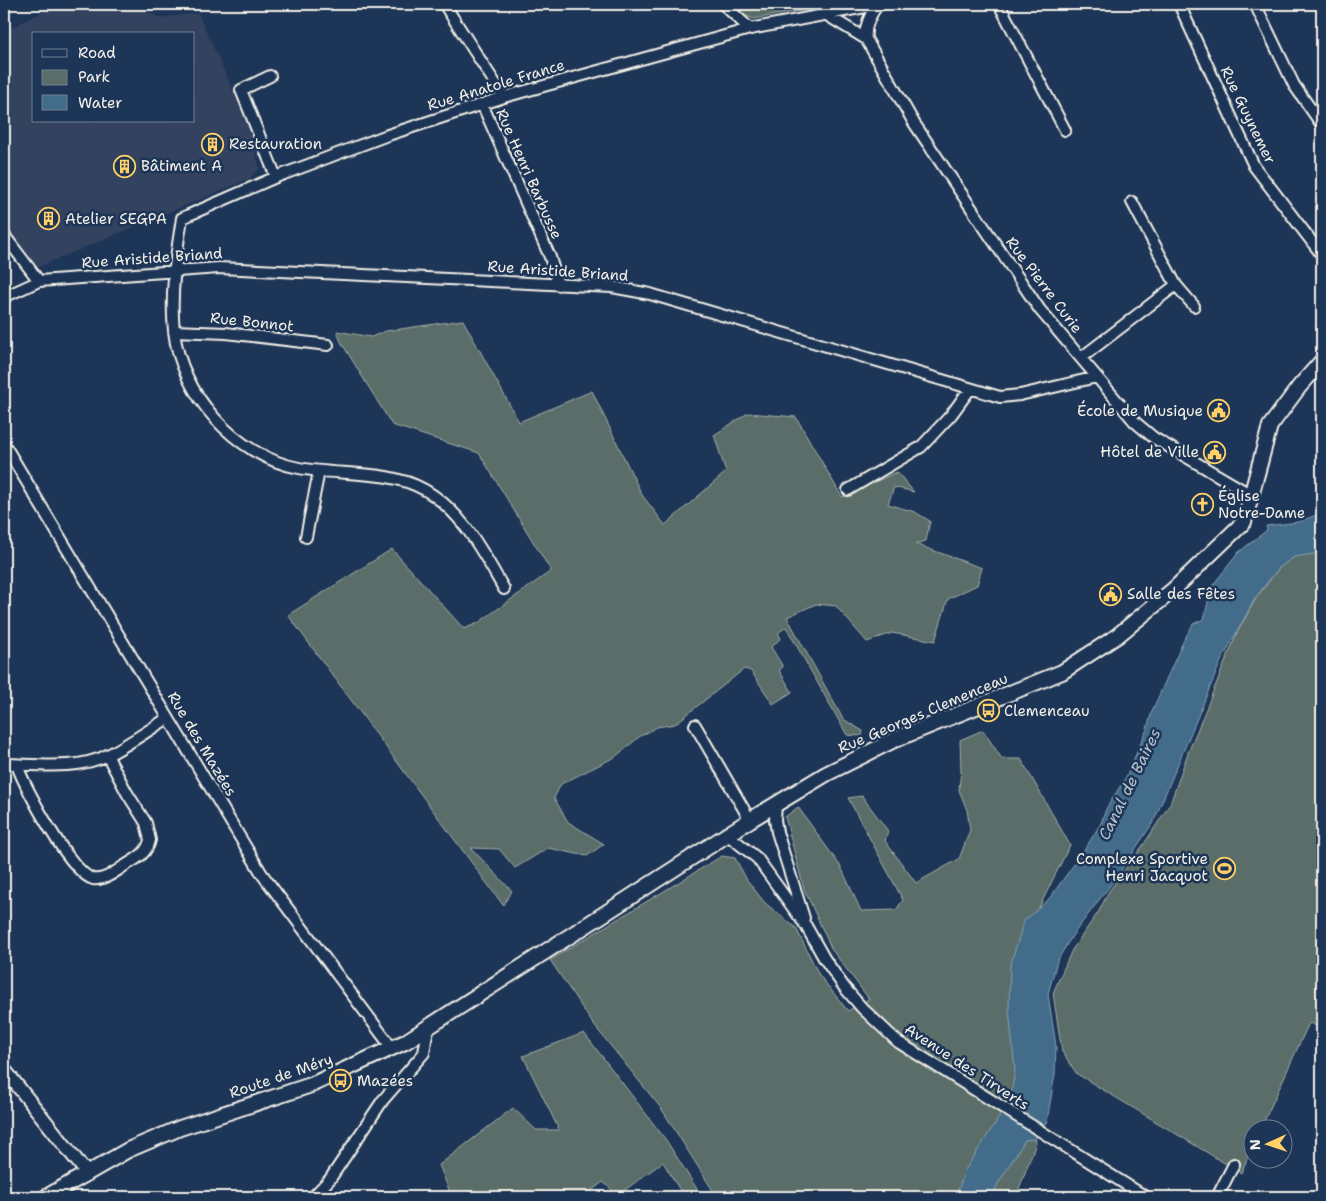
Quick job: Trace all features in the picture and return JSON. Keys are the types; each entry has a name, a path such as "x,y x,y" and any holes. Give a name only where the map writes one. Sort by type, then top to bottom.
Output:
{"main road":[{"path":"1253,496 1270,426 1299,387 1322,361"},
{"name":"Rue Georges Clemenceau","path":"520,969 750,820 826,774 892,741 1062,672 1136,622 1238,530 1247,516 1253,496"},
{"name":"Route de Méry","path":"46,1197 116,1156 180,1128 311,1085 392,1048 520,969"}],"street":[{"name":"Rue Henri Barbusse","path":"444,4 504,97"},
{"path":"723,4 750,29"},
{"name":"Rue Anatole France","path":"173,270 182,218 276,177 385,136 504,97 750,29 880,4"},
{"path":"866,39 865,30 880,4"},
{"path":"999,4 1065,130"},
{"name":"Rue Guynemer","path":"1179,4 1254,166 1322,256"},
{"path":"1255,4 1294,85 1322,125"},
{"name":"Rue Pierre Curie","path":"825,14 866,39 914,123 1040,310 1134,422 1148,433 1253,496"},
{"path":"270,76 241,90 276,177"},
{"name":"Rue Henri Barbusse","path":"482,104 550,257 558,285"},
{"path":"1132,202 1176,285 1194,306"},
{"path":"4,235 39,281"},
{"name":"Rue Aristide Briand","path":"4,297 39,281 219,268 612,288 650,294 1000,398 1097,377"},
{"path":"173,270 174,331 184,370 209,410 224,428 242,444 296,468 397,480 423,489 438,498 452,510 468,530 504,589"},
{"path":"1081,358 1176,285"},
{"name":"Rue Bonnot","path":"174,331 226,333 328,345"},
{"path":"848,490 921,447 951,415 970,390"},
{"name":"Rue des Mazées","path":"4,444 262,874 298,925 392,1048"},
{"path":"306,537 319,471"},
{"path":"8,764 64,766 108,755 168,718"},
{"path":"695,725 750,820"},
{"path":"8,764 81,872 87,876 100,879 107,877 144,854 150,840 146,823 127,793 108,755"},
{"name":"Avenue des Tirverts","path":"776,805 775,820 777,832 806,926"},
{"name":"Avenue des Tirverts","path":"728,835 757,858 806,926 844,988 898,1042 1146,1197"},
{"path":"314,1197 330,1179 383,1100 424,1052 427,1034 424,1030"},
{"path":"4,1069 86,1172"},
{"path":"1217,1197 1234,1164"}],"shaded area":[{"path":"59,4 128,4 161,18 198,13 260,150 255,152 260,168 249,179 38,267 4,224 4,16 10,28"}],"green space":[{"path":"734,4 840,4 754,19 746,16"},
{"path":"463,320 519,422 592,391 642,495 665,525 726,472 714,435 748,413 796,417 842,497 897,472 914,492 894,487 888,504 915,512 930,521 926,541 915,544 982,568 977,585 948,599 935,641 892,633 867,642 836,606 816,604 787,617 843,719 863,731 862,736 847,735 786,627 778,633 781,638 771,647 783,667 779,670 792,692 773,704 751,671 744,669 675,724 657,727 639,737 615,757 561,784 554,798 568,822 604,844 587,856 548,848 515,868 499,849 471,848 512,891 503,905 288,615 392,549 464,629 478,623 551,571 479,453 392,425 341,342 337,331 371,337 386,331"},
{"name":"Complexe Sportive Henri Jacquot","path":"1322,545 1322,1028 1309,1023 1266,1118 1244,1118 1244,1166 1241,1173 1077,1074 1062,1052 1053,993 1072,950 1099,911 1109,891 1144,844 1170,804 1188,753 1237,633 1255,600 1279,568 1298,554"},
{"path":"983,730 1002,759 1021,759 1070,845 1016,954 1036,1143 1016,1197 717,1197 661,1108 593,1024 550,960 722,856 735,858 747,880 765,903 796,928 819,975 848,1011 869,999 832,950 804,889 785,817 798,807 841,867 861,911 896,910 903,900 848,798 862,796 888,831 885,841 916,883 959,859 970,830 967,810 959,790 961,770 960,740"},
{"path":"584,1033 666,1140 702,1197 684,1197 663,1162 618,1195 603,1182 583,1197 452,1197 439,1165 513,1108 536,1130 559,1130 523,1056"}],"water":[{"name":"Canal de Baires","path":"1322,513 1322,547 1314,554 1294,557 1279,568 1257,595 1221,661 1154,821 1118,875 1072,936 1057,961 1048,994 1056,1046 1055,1074 1047,1121 1035,1139 1025,1140 996,1187 993,1197 956,1197 965,1170 1007,1105 1012,1089 1015,1071 1009,1009 1010,966 1024,921 1049,899 1101,823 1106,809 1126,777 1147,729 1152,711 1183,642 1193,624 1204,619 1209,598 1205,595 1239,552 1267,530 1266,526 1298,522"}],"place":[{"name":"Restauration","path":"213,144"},
{"name":"Bâtiment A","path":"125,166"},
{"name":"Atelier SEGPA","path":"49,219"},
{"name":"École de Musique","path":"1219,411"},
{"name":"Hôtel de Ville","path":"1215,452"},
{"name":"Église Notre-Dame","path":"1202,505"},
{"name":"Salle des Fêtes","path":"1111,594"},
{"name":"Clemenceau","path":"988,711"},
{"name":"Complexe Sportive Henri Jacquot","path":"1224,868"},
{"name":"Mazées","path":"341,1081"}]}
